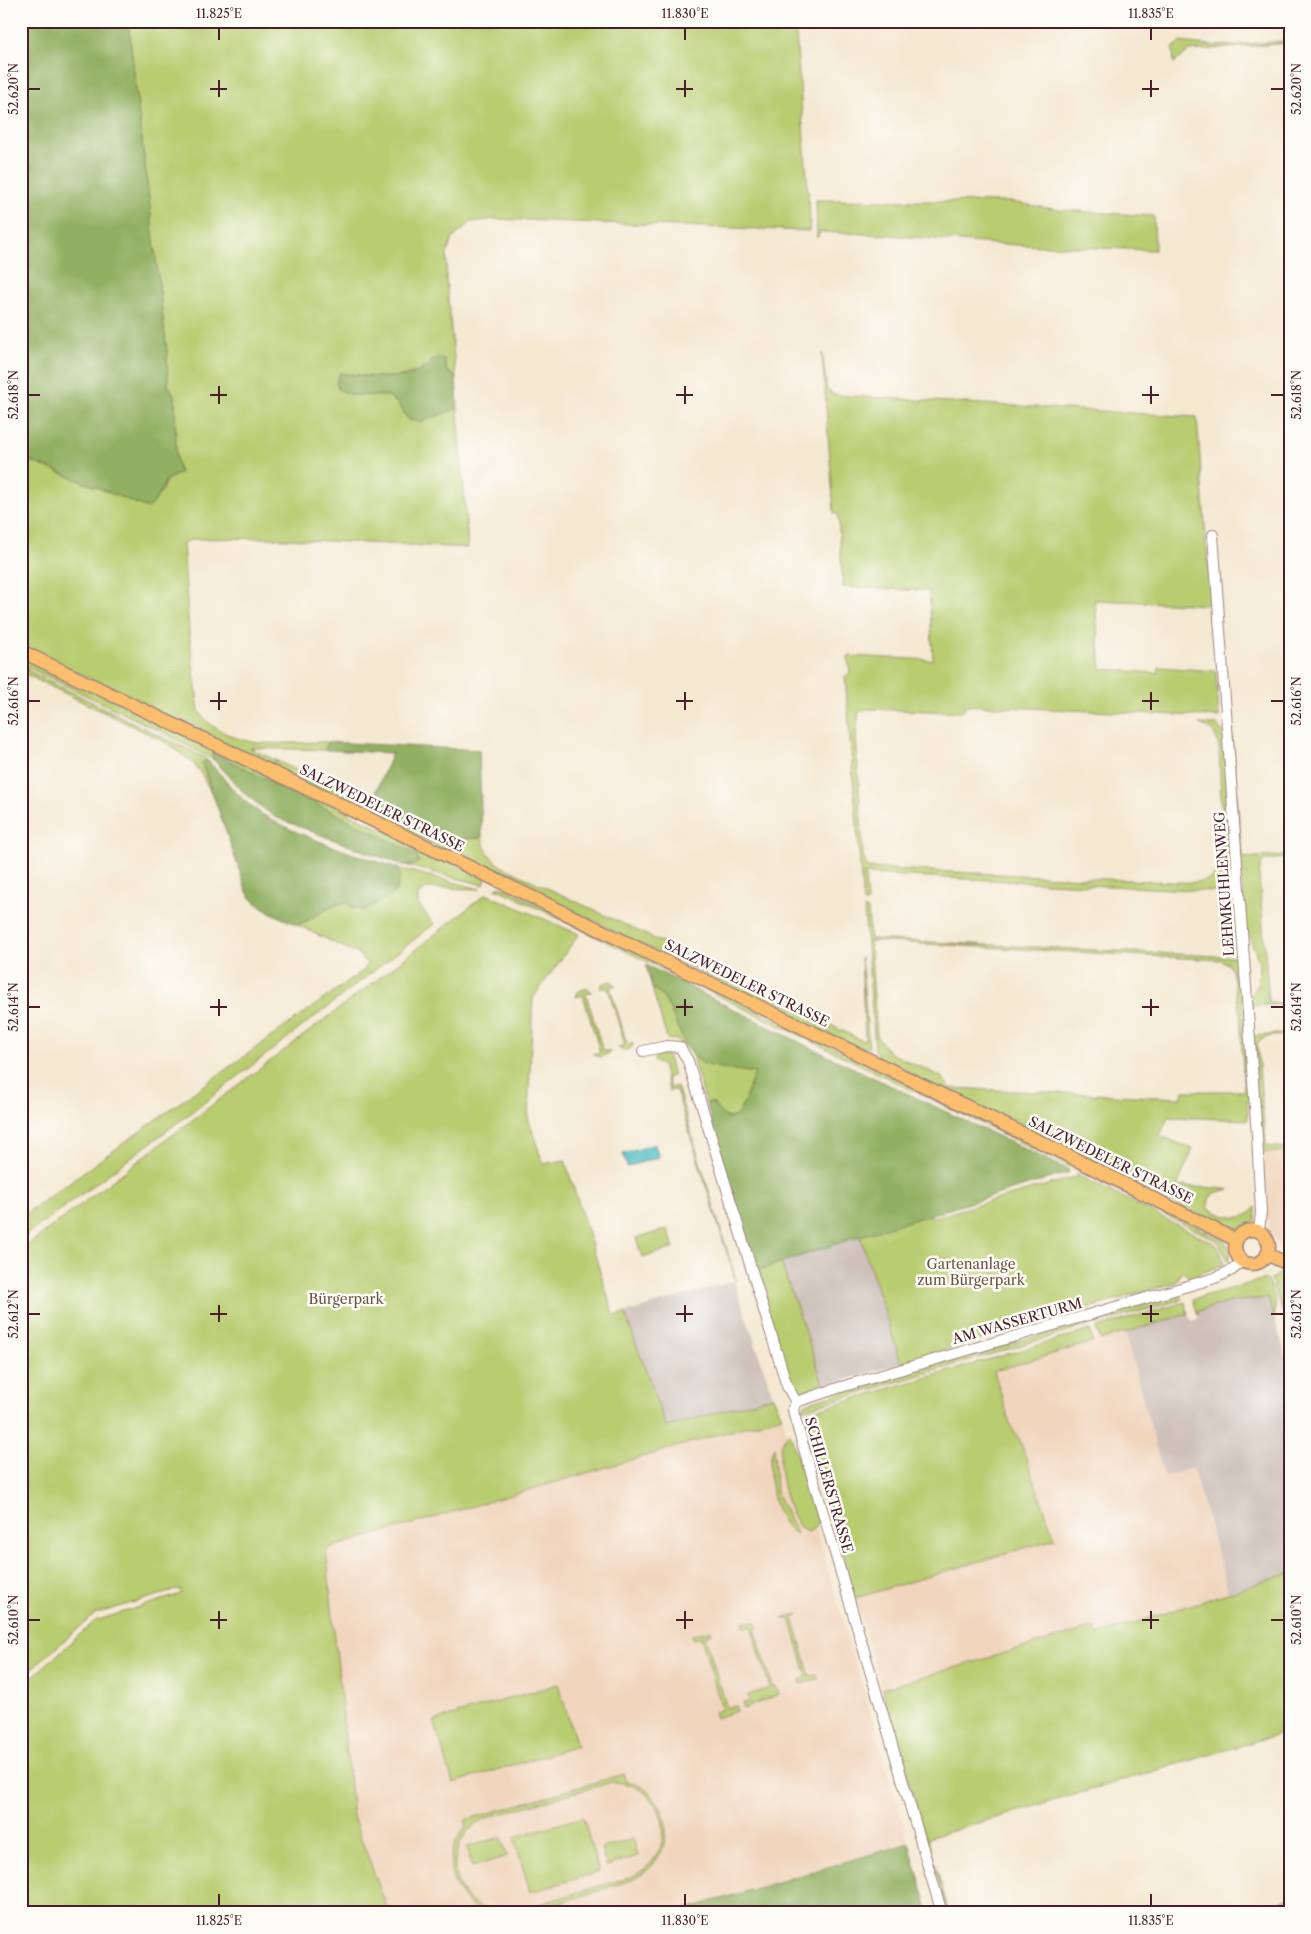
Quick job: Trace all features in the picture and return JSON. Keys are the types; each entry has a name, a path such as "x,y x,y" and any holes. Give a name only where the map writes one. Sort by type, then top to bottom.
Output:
{"main road":[{"name":"SALZWEDELER STRASSE","path":"21,651 1057,1150 1236,1240"},
{"path":"1246,1231 1259,1231 1267,1239 1268,1254 1255,1264 1243,1261 1235,1252 1236,1240 1246,1231"},
{"path":"1268,1254 1290,1265"}],"street":[{"name":"LEHMKUHLENWEG","path":"1213,535 1256,1126 1261,1212 1259,1231"},
{"name":"SCHILLERSTRASSE","path":"643,1051 674,1045 680,1047 688,1060 787,1386 796,1402 793,1409 794,1415 942,1913"},
{"name":"AM WASSERTURM","path":"796,1402 841,1387 1215,1278 1232,1270 1243,1261"}],"shaded area":[{"path":"1290,1151 1290,1254 1279,1247 1269,1228 1269,1219 1266,1218 1261,1153"},
{"path":"860,1236 901,1363 824,1386 781,1262"},
{"path":"734,1281 773,1396 666,1427 625,1313"},
{"path":"1268,1298 1290,1369 1290,1573 1229,1593 1192,1468 1164,1477 1125,1333 1188,1314 1192,1321 1198,1319 1198,1311 1230,1302"},
{"path":"1125,1333 1164,1476 1191,1468 1229,1593 1097,1635 1093,1627 882,1689 855,1598 1055,1539 1019,1438 1011,1427 994,1371"},
{"path":"782,1416 909,1843 673,1913 389,1913 353,1817 326,1549"}],"green space":[{"path":"21,21 128,21 167,353 168,385 175,396 176,460 180,473 166,480 154,503 148,508 21,457"},
{"path":"128,21 795,21 810,217 809,231 496,219 471,222 453,238 447,253 446,279 456,377 430,361 412,373 400,376 376,377 340,374 352,395 388,396 421,422 458,408 468,548 266,538 194,539 183,543 189,632 199,711 203,718 217,729 252,742 328,742 325,750 250,748 340,791 336,798 199,731 191,722 177,721 21,645 21,457 148,508 162,491 166,480 180,473 176,460 175,396 168,385 167,353"},
{"path":"1290,41 1290,43 1189,51 1174,63 1173,48 1180,42 1216,46"},
{"path":"816,200 1011,202 1060,210 1154,216 1155,250 995,244 889,235 820,232 817,238"},
{"path":"822,353 827,390 835,395 1197,417 1211,605 1095,600 1101,669 1158,673 1159,667 1216,671 1219,717 964,705 962,712 866,709 859,712 856,734 863,855 867,868 1171,882 1199,882 1206,880 1217,871 1223,852 1219,747 1213,732 1199,724 1217,725 1223,732 1235,890 1231,892 865,874 867,903 863,903 845,676 850,674 848,656 933,660 929,591 843,587 838,514 834,513"},
{"path":"437,357 444,359 447,372 456,377 458,408 421,422 409,420 395,401 388,396 352,395 338,389 336,382 340,373 382,377 413,374 422,370"},
{"path":"21,656 486,879 484,885 404,865 414,865 212,755 214,760 170,736 21,664"},
{"path":"21,667 203,757 209,762 204,761 202,763 213,796 202,775 191,761 165,742 21,672"},
{"path":"1230,714 1242,858 1290,855 1290,857 1262,861 1259,876 1269,1003 1290,1002 1290,1004 1251,1006 1250,996 1258,985 1259,962 1245,925"},
{"path":"328,742 479,750 482,835 479,838 462,839 462,843 457,849 370,806 392,753 325,750"},
{"path":"214,753 417,854 419,862 414,865 404,865 275,817 247,796 214,760 212,755"},
{"path":"204,761 209,762 240,797 266,817 322,842 398,868 400,876 396,891 363,911 352,907 346,902 297,925 262,908 247,892 202,763"},
{"path":"343,793 457,849 461,839 479,838 482,835 488,852 501,866 863,1041 865,1039 861,957 869,1047 863,1050 340,800"},
{"path":"398,868 480,889 428,888 418,894 418,904 434,924 200,1106 21,1239 21,1217 364,970 367,964 358,954 297,925 339,904 346,902 352,907 375,904 379,899 386,898 400,876"},
{"path":"501,886 1077,1165 1077,1167 1075,1169 496,888"},
{"name":"Bürgerpark","path":"486,894 579,934 533,998 528,1117 543,1164 565,1160 614,1316 625,1313 666,1427 773,1396 782,1416 326,1549 353,1817 389,1913 21,1913 21,1687 95,1621 181,1594 180,1589 95,1614 21,1678 21,1250 373,983"},
{"path":"864,908 868,910 870,939 1239,957 1250,1100 1247,1101 1248,1120 1168,1117 1160,1136 1193,1149 1177,1186 1230,1189 1215,1193 1209,1198 1208,1208 1232,1217 1242,1217 1256,1207 1256,1221 1238,1229 1203,1217 880,1059 875,1049","holes":["870,941 1220,960 1229,965 1232,971 1240,1015 1244,1091 1184,1091 1181,1098 950,1088 942,1077 890,1053 877,1037"]},
{"path":"646,965 807,1046 1069,1170 1068,1173 860,1236 756,1271 706,1103 713,1103 722,1114 729,1118 735,1116 745,1100 755,1073 708,1065 694,1056 687,1047 668,1005 661,995 652,988"},
{"path":"611,981 616,985 610,987 627,1044 634,1044 631,1048 622,1051 618,1047 625,1045 608,988 600,988 602,984"},
{"path":"588,988 592,992 586,994 603,1051 610,1051 608,1054 600,1057 593,1054 600,1052 583,995 576,997 578,991"},
{"path":"652,988 659,993 669,1007 687,1047 677,1040 667,1039"},
{"path":"1290,1033 1290,1035 1267,1037 1257,1044 1266,1146 1290,1148 1290,1151 1261,1153 1253,1036"},
{"path":"691,1053 711,1066 756,1073 745,1100 735,1116 729,1118 722,1114 713,1103 706,1103"},
{"path":"667,1054 673,1075 667,1078 670,1088 677,1086 736,1281 676,1090 669,1091 662,1065 653,1060 657,1056"},
{"path":"1084,1169 1225,1241 1231,1251 1228,1261 1219,1242 1080,1171"},
{"name":"Gartenanlage zum Bürgerpark","path":"1076,1174 1215,1244 1220,1250 1224,1264 1190,1278 1183,1272 1180,1274 1177,1282 901,1363 860,1236 931,1214 931,1218 1079,1176"},
{"path":"668,1229 674,1248 642,1257 636,1238"},
{"path":"781,1262 824,1386 802,1392 792,1388 756,1271"},
{"path":"1279,1274 1290,1276 1290,1334 1271,1279"},
{"path":"1265,1279 1274,1296 1274,1317 1268,1298 1230,1302 1198,1311 1198,1315 1193,1299"},
{"path":"1179,1294 1183,1299 1096,1324 1097,1318"},
{"path":"1185,1302 1188,1314 1100,1340 1096,1328"},
{"path":"1084,1322 1087,1326 801,1410 806,1403 812,1401"},
{"path":"1090,1330 1093,1342 994,1371 1011,1427 1019,1438 1055,1539 855,1598 803,1426 806,1418 815,1410"},
{"path":"790,1433 818,1522 813,1529 807,1532 799,1526 792,1515 782,1482 780,1450 784,1439"},
{"path":"774,1447 776,1492 797,1534 789,1529 782,1520 773,1495 770,1467"},
{"path":"1290,1573 1290,1731 928,1838 948,1913 882,1689 1094,1627 1097,1635"},
{"path":"799,1614 793,1618 810,1676 817,1675 818,1679 801,1684 800,1680 807,1677 790,1619 782,1619"},
{"path":"744,1621 756,1622 758,1627 755,1629 773,1688 776,1687 779,1694 744,1709 742,1704 750,1701 748,1695 770,1688 751,1625 744,1627"},
{"path":"711,1630 712,1633 705,1636 727,1708 736,1706 737,1711 716,1718 714,1712 722,1709 701,1637 693,1639 692,1635"},
{"path":"558,1684 577,1746 453,1783 434,1721"},
{"path":"624,1774 625,1780 642,1787 655,1798 663,1812 666,1827 665,1842 658,1857 648,1870 632,1880 539,1908 502,1914 487,1913 471,1905 462,1895 451,1872 452,1851 458,1838 467,1826 465,1820","holes":["612,1782 631,1785 646,1794 657,1806 662,1821 663,1837 658,1853 647,1866 631,1877 510,1912 498,1912 480,1907 467,1897 459,1885 455,1870 456,1854 462,1839 473,1827 489,1817"]},
{"path":"583,1817 599,1872 530,1892 514,1837"},
{"path":"501,1837 507,1856 472,1867 467,1847"},
{"path":"633,1839 638,1856 606,1866 601,1848"},
{"path":"909,1843 929,1913 673,1913"},
{"path":"1290,1898 1290,1913 1240,1913"}],"water":[{"path":"655,1144 659,1157 627,1167 623,1154"}]}
